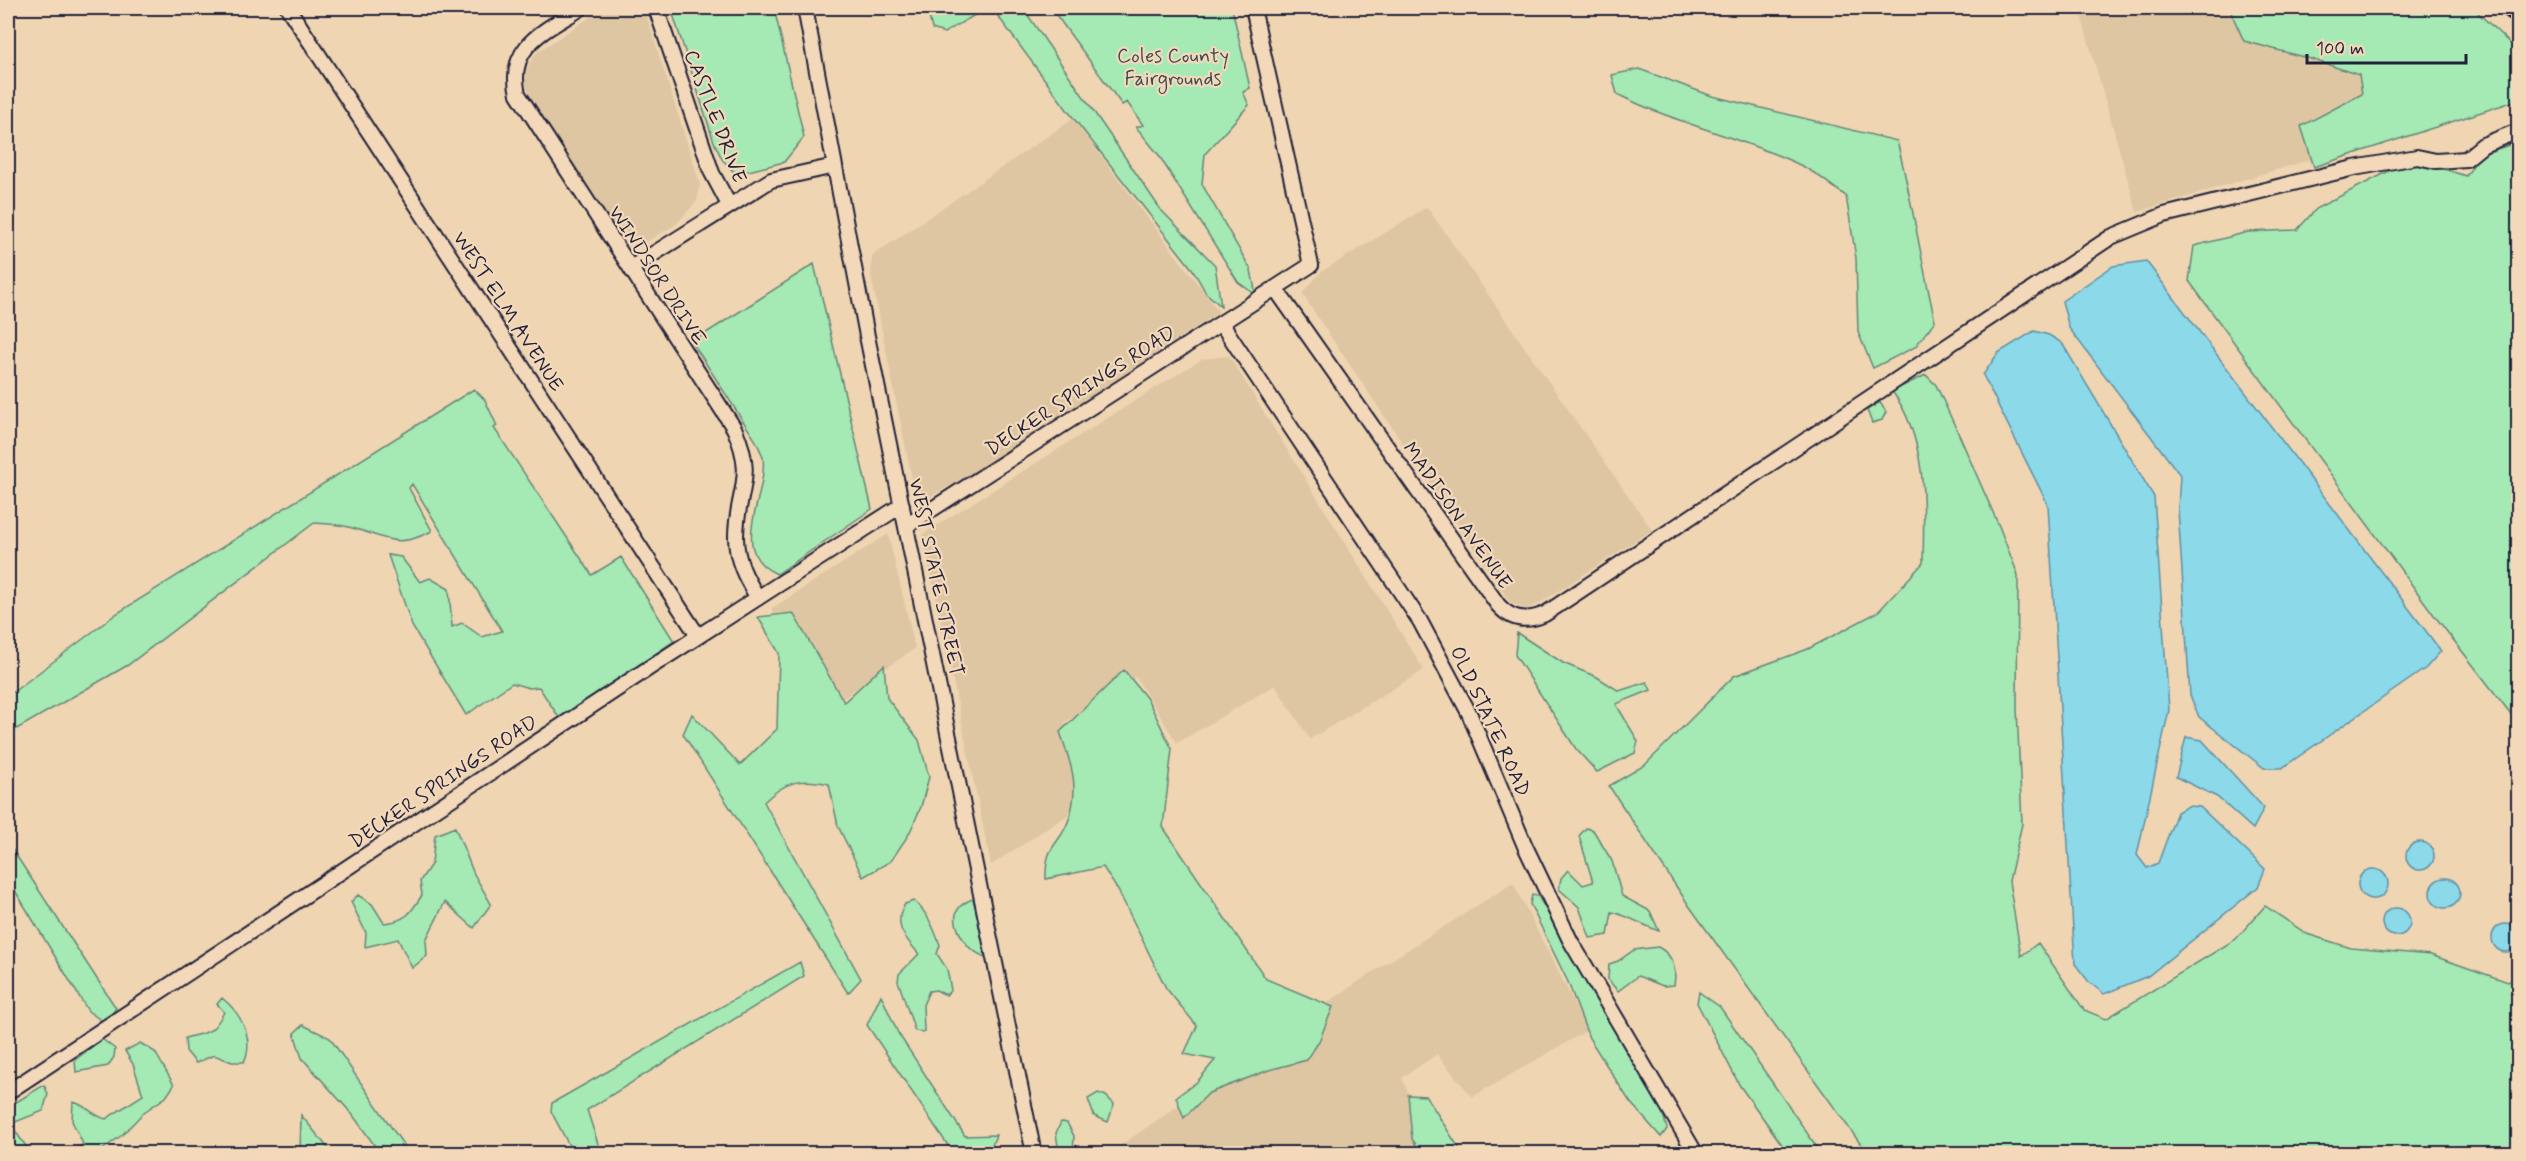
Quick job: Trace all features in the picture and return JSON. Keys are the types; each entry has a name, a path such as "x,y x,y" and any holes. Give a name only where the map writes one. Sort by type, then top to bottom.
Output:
{"street":[{"name":"WEST ELM AVENUE","path":"288,8 698,636"},
{"name":"WINDSOR DRIVE","path":"581,8 530,42 518,61 516,83 523,103 730,422 741,443 746,473 736,538 742,568 758,598"},
{"name":"CASTLE DRIVE","path":"656,8 712,173 729,204"},
{"name":"WEST STATE STREET","path":"805,8 906,526 1034,1154"},
{"name":"DECKER SPRINGS ROAD","path":"906,526 1311,265 1253,8"},
{"name":"MADISON AVENUE","path":"1275,288 1498,605 1509,615 1526,620 1545,614 2088,251 2128,229 2164,215 2354,168 2417,157 2436,161 2466,159 2483,145 2518,131"},
{"path":"630,268 729,204 771,180 835,166"},
{"name":"OLD STATE ROAD","path":"1221,322 1420,621 1469,713 1546,892 1570,940 1696,1154"},
{"name":"DECKER SPRINGS ROAD","path":"8,1092 698,636 902,505"}],"shaded area":[{"path":"604,8 644,8 700,184 697,201 675,225 646,242 631,241 616,229 532,103 526,84 526,70 536,53"},
{"path":"2079,8 2231,8 2360,67 2384,137 2137,212"},
{"path":"1073,119 1219,312 984,467 917,504 871,276 872,256"},
{"path":"1427,207 1652,530 1537,605 1525,609 1510,602 1302,294 1321,272"},
{"path":"1229,356 1424,670 1310,739 1275,685 1177,743 1136,677 1064,723 1106,790 991,865 923,534 1202,359"},
{"path":"888,534 915,648 832,706 771,609"},
{"path":"1513,883 1588,1030 1472,1097 1437,1054 1402,1078 1433,1153 1108,1154 1368,975"}],"green space":[{"path":"671,8 774,8 804,137 784,162 741,173 733,171 722,159 714,142"},
{"path":"947,8 987,8 944,33 932,29 929,17"},
{"path":"992,8 1023,8 1161,210 1215,265 1221,306 1206,293 1193,270 1068,111"},
{"name":"Coles County Fairgrounds","path":"1051,8 1232,8 1250,88 1243,92 1249,105 1205,154 1202,184 1251,270 1256,295 1238,282 1158,154 1136,127 1143,125 1127,102 1122,105"},
{"path":"2229,8 2473,8 2518,51 2518,100 2314,167 2301,126 2362,94 2359,75 2244,41"},
{"path":"1639,69 1712,96 1897,141 1935,321 1915,347 1873,368 1858,332 1856,258 1846,196 1818,175 1778,155 1662,114 1617,94 1612,75"},
{"path":"2512,144 2518,145 2518,723 2434,615 2189,281 2194,246 2248,232 2297,230 2317,208 2393,169 2428,164 2466,176 2480,155"},
{"path":"814,264 872,509 777,574 762,564 754,552 751,538 763,473 762,454 756,441 692,342"},
{"path":"1926,375 1936,385 1960,437 2018,575 2017,708 2022,824 2009,881 2021,956 2038,943 2084,1010 2106,1019 2236,939 2265,906 2307,934 2351,948 2431,955 2508,982 2518,976 2518,1153 1867,1153 1690,907 1609,786 1645,765 1734,676 1808,649 1878,612 1923,563 1923,496 1918,452 1904,410 1892,391"},
{"path":"474,389 485,400 497,426 494,428 592,575 621,557 674,641 560,719 539,687 529,688 512,683 466,715 412,626 388,555 401,557 420,582 430,578 449,589 452,627 462,623 482,637 502,631 412,484 409,488 432,531 419,537 400,541 343,526 314,523 128,665 8,734 8,696 116,614"},
{"path":"1880,402 1886,412 1882,420 1872,423 1867,410"},
{"path":"793,613 844,702 884,665 887,698 919,740 929,777 921,807 909,834 891,861 863,877 838,826 829,784 810,781 786,785 764,802 861,979 848,993 683,734 692,714 740,765 777,729 779,653 758,617"},
{"path":"1517,633 1563,663 1597,677 1619,691 1647,682 1651,690 1616,704 1638,741 1635,753 1597,772 1576,749 1515,655"},
{"path":"1124,670 1148,700 1172,749 1163,827 1266,979 1333,1007 1319,1041 1307,1060 1269,1070 1209,1093 1184,1118 1176,1097 1197,1082 1215,1060 1184,1054 1197,1026 1166,988 1119,892 1103,867 1046,879 1050,851 1069,819 1074,796 1071,765 1060,732"},
{"path":"455,827 474,874 491,904 474,928 445,902 426,940 427,956 412,968 398,939 365,947 366,933 351,902 358,895 372,904 384,923 403,918 415,907 422,895 420,881 432,863 435,835"},
{"path":"1586,828 1593,830 1612,861 1622,896 1650,911 1659,931 1612,912 1608,935 1590,938 1579,907 1559,889 1561,878 1568,870 1583,885 1593,882 1579,836"},
{"path":"8,843 116,1008 105,1023 88,1011 8,879"},
{"path":"1532,895 1538,896 1661,1107 1667,1129 1661,1137 1630,1102 1589,1038 1568,982 1530,904"},
{"path":"973,899 989,959 970,948 957,926 956,913 965,903"},
{"path":"914,901 927,916 940,945 937,954 947,969 951,990 946,995 936,990 929,991 923,1005 924,1032 915,1031 898,981 899,974 919,954 905,937 900,925 901,912 905,904"},
{"path":"1658,947 1673,963 1674,985 1663,986 1638,976 1618,991 1608,980 1609,964 1634,950"},
{"path":"800,962 804,976 587,1110 601,1153 573,1153 551,1111 552,1103"},
{"path":"1699,992 1720,1007 1821,1153 1788,1153 1740,1086 1697,1003"},
{"path":"881,995 898,1033 965,1136 996,1135 989,1153 953,1153 867,1025"},
{"path":"222,998 235,1011 244,1027 248,1044 244,1062 232,1062 214,1055 196,1063 186,1051 185,1038 208,1031 216,1025 224,1012 217,1004"},
{"path":"303,1025 330,1038 409,1153 380,1153 352,1114 302,1058 294,1033"},
{"path":"102,1039 115,1049 114,1057 108,1066 76,1072 75,1060"},
{"path":"140,1043 155,1052 174,1085 166,1097 144,1112 122,1135 98,1153 71,1153 83,1144 72,1121 73,1102 106,1119 143,1095 133,1064 125,1051"},
{"path":"44,1085 48,1094 43,1111 10,1124 31,1153 8,1153 8,1107"},
{"path":"1098,1093 1106,1096 1114,1104 1108,1122 1094,1116 1088,1099"},
{"path":"1408,1095 1426,1096 1462,1153 1422,1153 1412,1139"},
{"path":"301,1115 332,1153 300,1153"},
{"path":"1061,1122 1067,1123 1074,1136 1073,1153 1059,1153 1056,1133"}],"water":[{"path":"2146,261 2441,651 2426,668 2282,768 2264,768 2199,717 2190,695 2178,509 2180,475 2069,328 2062,301 2113,266"},
{"path":"2034,331 2049,335 2062,343 2154,497 2169,710 2137,855 2147,868 2158,863 2177,812 2188,806 2200,807 2265,869 2258,887 2148,976 2104,994 2089,982 2075,964 2048,505 1983,375 1998,353"},
{"path":"2186,737 2202,740 2264,808 2253,829 2217,797 2176,777"},
{"path":"2420,842 2430,846 2434,856 2430,866 2420,870 2410,866 2406,856 2410,846"},
{"path":"2373,869 2379,870 2387,878 2387,890 2379,898 2373,899 2367,898 2359,890 2358,884 2359,878 2367,870"},
{"path":"2445,878 2455,883 2460,893 2455,903 2445,908 2435,903 2430,893 2435,883"},
{"path":"2396,908 2406,912 2410,922 2406,932 2396,936 2386,932 2382,922 2386,912"},
{"path":"2506,924 2516,928 2520,938 2516,948 2506,952 2496,948 2492,938 2496,928"}],"waterway":[{"path":"2510,1154 2518,1147"}],"railway":[{"path":"2497,8 2518,24"}]}
